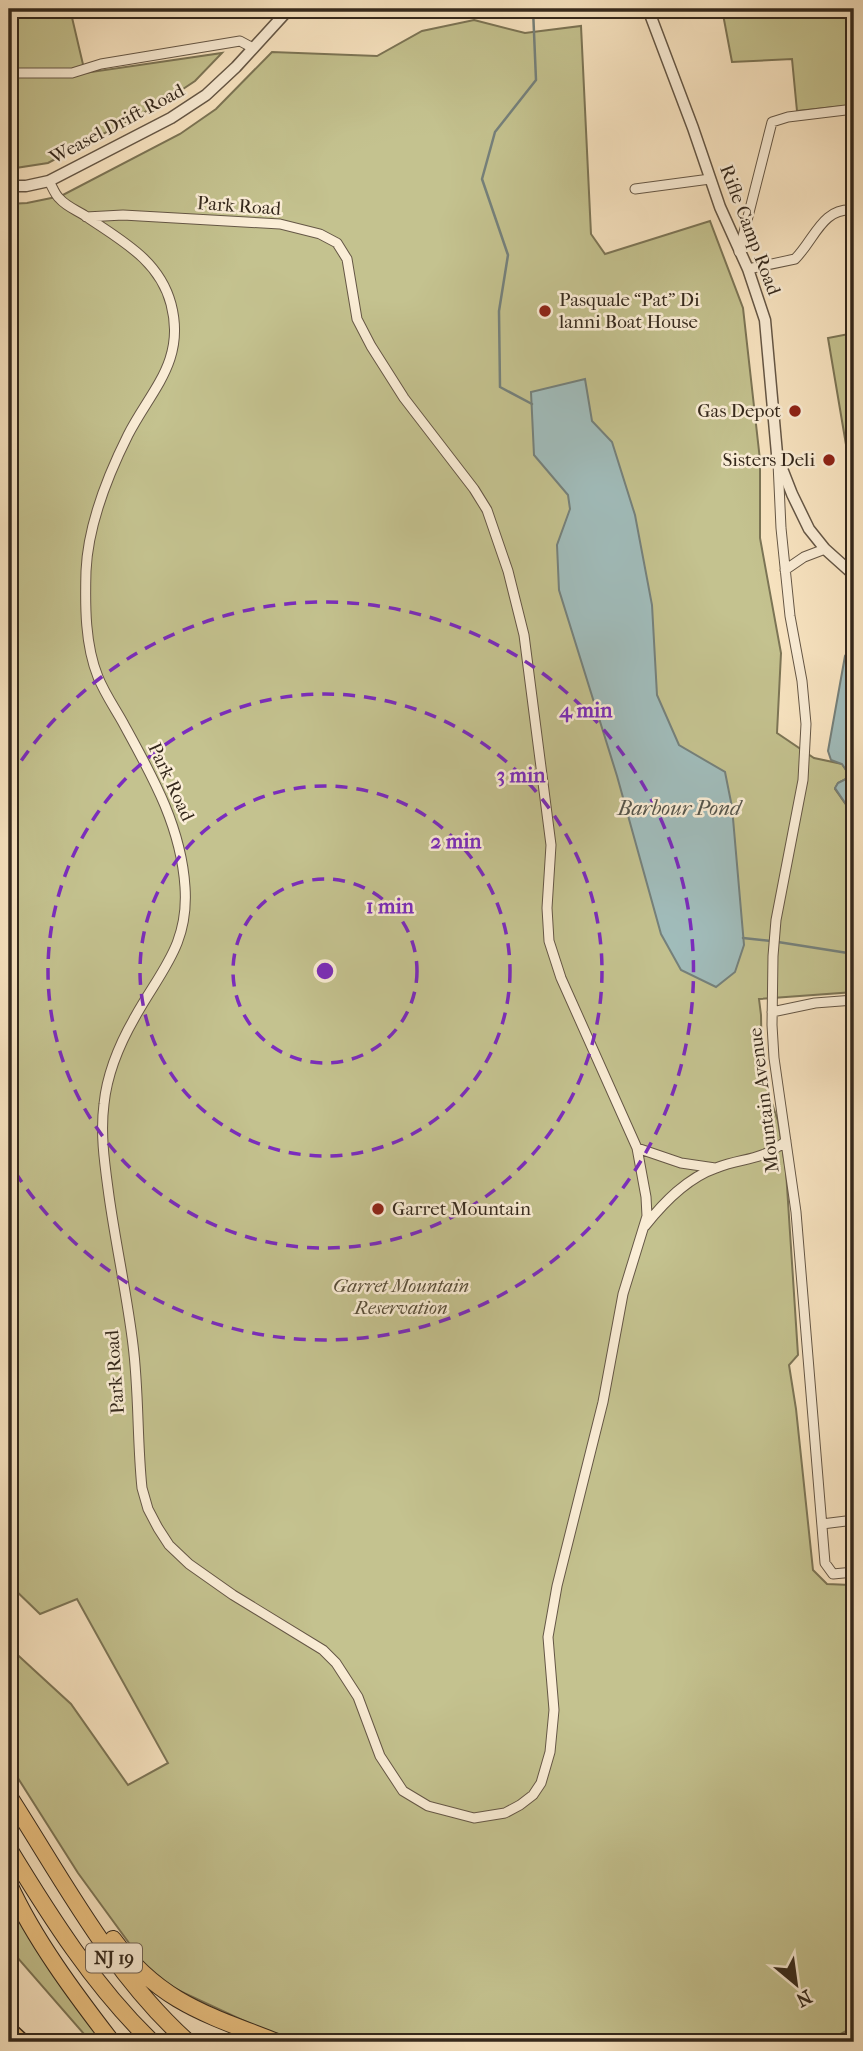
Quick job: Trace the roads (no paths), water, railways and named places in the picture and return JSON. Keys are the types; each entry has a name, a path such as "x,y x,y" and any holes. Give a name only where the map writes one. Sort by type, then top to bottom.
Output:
{"highway":[{"name":"NJ 19","path":"9,1796 122,1969 185,2040"},
{"name":"NJ 19","path":"9,1849 77,1954 109,1996 152,2042"},
{"path":"56,1870 76,1884 126,1955 156,1985 187,2006 277,2042"},
{"path":"9,1884 20,1907 73,1989 112,2042"},
{"path":"240,2028 270,2042"}],"main road":[{"path":"9,2029 23,2042"}],"street":[{"name":"Weasel Drift Road","path":"9,186 50,181 180,113 206,95 236,67 289,9"},
{"name":"Rifle Camp Road","path":"648,9 765,320 778,454 809,529 825,549 854,575"},
{"path":"9,73 72,73 101,64 240,41 253,48"},
{"path":"739,252 772,122 788,117 854,109"},
{"path":"635,189 710,179"},
{"name":"Park Road","path":"50,181 59,199 86,217 114,235 150,263 167,290 174,328 170,362 129,433 98,507 86,567 89,643 98,677 168,808 182,856 186,887 186,916 171,960 121,1041 104,1102 103,1151 133,1347 142,1488 148,1509 158,1528 169,1545 189,1564 233,1595 323,1650 336,1663 358,1697 380,1756 403,1791 428,1807 474,1818 505,1813 533,1795 545,1772 553,1736 554,1710 548,1637 557,1586 603,1402 623,1294 647,1216 637,1147 561,978 549,941 547,908 551,845 524,635 508,571 487,510 404,398 371,346 357,319 347,259 337,243 320,234 280,224 86,217"},
{"path":"748,269 795,259 830,215 841,209 854,210"},
{"path":"111,216 107,226 114,235"},
{"name":"Mountain Avenue","path":"778,454 790,616 805,701 805,762 776,920 772,1012 774,1058 796,1212 825,1563 832,1574 854,1572"},
{"path":"785,570 804,557 825,549"},
{"path":"772,1012 815,1003 854,1000"},
{"name":"Park Road","path":"642,1230 672,1196 692,1180 715,1168 764,1156 786,1141"},
{"name":"Park Road","path":"637,1147 681,1163 715,1168"},
{"path":"822,1524 854,1520"}],"water":[{"name":"Barbour Pond","path":"585,379 592,421 612,442 635,515 652,605 657,695 679,745 725,772 732,807 744,945 735,972 716,987 681,970 661,934 617,776 559,590 557,545 570,509 568,495 534,455 531,392"},
{"path":"854,646 854,816 835,788 846,779 848,773 842,764 831,760 828,751 845,656"}],"waterway":[{"path":"532,404 500,387 499,311 508,255 482,179 495,132 536,80 533,9"},
{"path":"854,47 849,61 854,78"},
{"path":"743,938 771,941"},
{"path":"778,942 854,954"}],"place":[{"name":"Pasquale “Pat” Di lanni Boat House","path":"545,311"},
{"name":"Gas Depot","path":"795,411"},
{"name":"Sisters Deli","path":"829,460"},
{"name":"Garret Mountain","path":"378,1209"}],"park label":[{"name":"Garret Mountain Reservation","path":"401,1297"}]}
